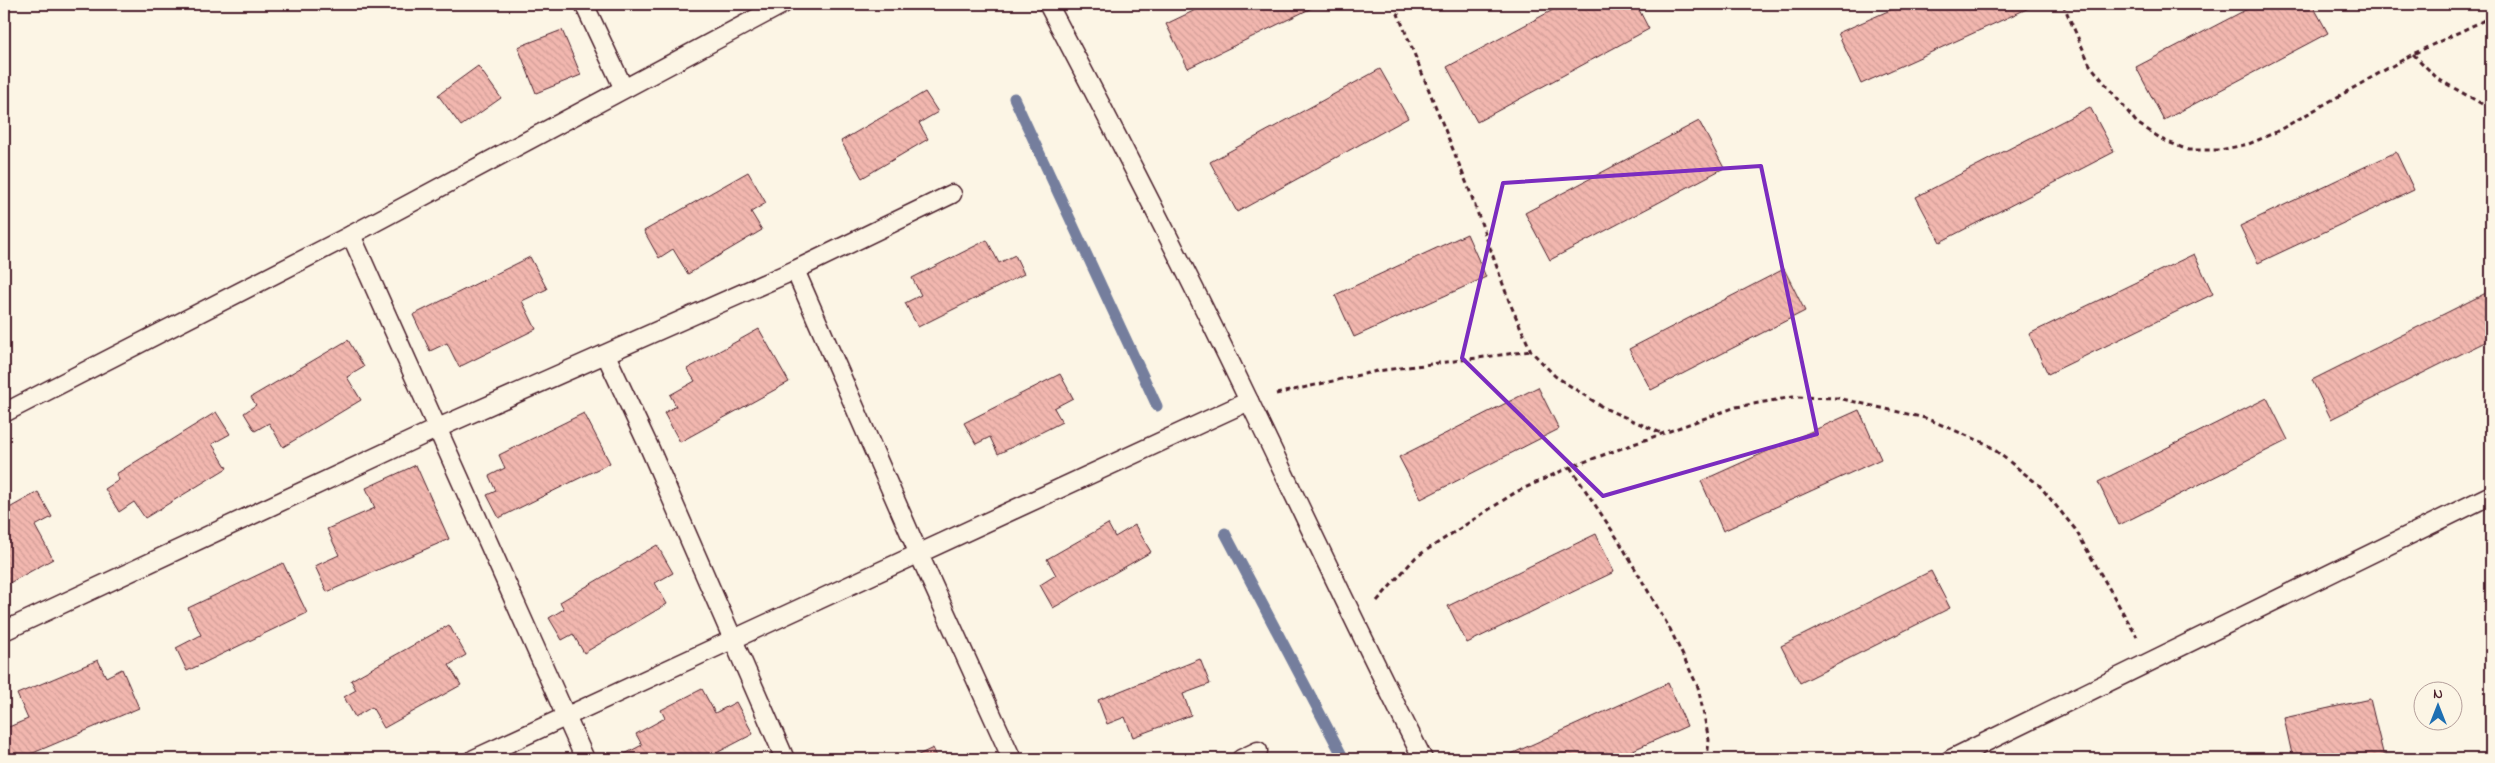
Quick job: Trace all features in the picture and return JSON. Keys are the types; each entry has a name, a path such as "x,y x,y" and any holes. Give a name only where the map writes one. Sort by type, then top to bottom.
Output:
{"lane":[{"path":"584,4 623,87"},
{"path":"4,413 351,235 623,87 783,4"},
{"path":"1048,4 1107,116 1249,401 1355,626 1423,759"},
{"path":"4,631 438,428 794,270 952,194"},
{"path":"351,235 585,759"},
{"path":"794,270 918,552 1012,759"},
{"path":"606,355 650,449 731,639 785,759"},
{"path":"474,759 918,552 1249,401"},
{"path":"1951,759 2151,663 2491,495"},
{"path":"1241,759 1258,751"}],"path":[{"path":"1394,4 1469,189 1509,301 1531,351 1555,376 1604,408 1661,433"},
{"path":"2063,4 2090,65 2137,123 2163,140 2188,150 2220,150 2249,144 2274,133 2413,54 2491,17"},
{"path":"2413,54 2438,79 2491,109"},
{"path":"1249,401 1377,371 1531,351"},
{"path":"1355,626 1416,557 1516,492 1570,467 1736,407 1793,397 1838,398 1925,418 1987,444 2039,485 2075,529 2151,663"},
{"path":"1570,467 1619,541 1670,629 1698,687 1709,740 1707,759"}],"highlighted area":[{"path":"1761,166 1817,434 1603,496 1462,358 1503,183"}],"building":[{"path":"1208,4 1320,4 1188,68 1166,24"},
{"path":"1564,4 1636,4 1649,29 1477,122 1447,67"},
{"path":"1904,4 2030,4 2031,7 1861,84 1838,33"},
{"path":"2257,4 2312,4 2328,33 2164,120 2136,67"},
{"path":"562,30 581,75 536,93 518,47"},
{"path":"478,66 501,98 461,126 438,95"},
{"path":"1380,69 1408,118 1237,212 1210,162"},
{"path":"925,92 938,112 919,123 928,139 862,178 841,141"},
{"path":"2090,107 2114,152 1940,242 1916,197"},
{"path":"1699,121 1724,168 1550,260 1525,213"},
{"path":"2396,152 2414,190 2258,263 2240,226"},
{"path":"748,172 766,203 751,212 762,230 688,274 673,249 659,258 644,231"},
{"path":"1467,234 1486,277 1354,337 1335,295"},
{"path":"987,240 999,263 1015,255 1024,274 918,327 905,303 921,295 912,278"},
{"path":"2194,254 2213,294 2048,374 2029,334"},
{"path":"530,257 547,289 522,301 536,329 459,367 447,343 430,351 413,315"},
{"path":"1784,269 1805,311 1651,390 1629,349"},
{"path":"2488,292 2491,297 2491,339 2331,419 2312,380"},
{"path":"759,329 789,382 680,442 664,413 676,406 670,395 695,381 687,369"},
{"path":"348,340 364,367 347,377 361,400 283,447 269,423 255,431 244,413 256,405 251,397"},
{"path":"1060,374 1073,398 1054,408 1062,422 998,454 990,437 976,444 964,423"},
{"path":"1538,387 1559,429 1421,499 1399,457"},
{"path":"2267,398 2288,440 2119,525 2098,482"},
{"path":"1859,410 1881,459 1723,531 1701,481"},
{"path":"216,412 230,434 212,444 227,468 145,518 134,502 119,512 105,489 119,480 116,474"},
{"path":"584,413 610,463 499,518 487,495 496,491 489,476 505,468 499,455"},
{"path":"416,465 449,539 327,592 315,566 339,555 327,529 375,508 366,488"},
{"path":"38,492 52,517 35,526 53,559 4,586 4,511"},
{"path":"1108,524 1115,537 1135,525 1151,552 1053,608 1040,585 1056,575 1047,559"},
{"path":"1596,534 1614,572 1467,643 1448,606"},
{"path":"657,545 673,573 655,583 667,604 584,653 573,634 562,640 549,618 564,609 560,602"},
{"path":"283,563 307,613 187,671 176,648 201,635 188,608"},
{"path":"1931,571 1950,608 1800,683 1781,646"},
{"path":"449,625 466,655 449,665 461,685 384,728 372,707 355,717 344,697 356,690 351,680"},
{"path":"1200,659 1210,684 1183,694 1191,715 1133,737 1125,717 1107,724 1098,700"},
{"path":"98,660 106,677 122,669 139,708 19,759 12,759 4,739 4,729 28,719 17,694"},
{"path":"1668,683 1687,726 1613,759 1500,759"},
{"path":"702,689 715,713 736,702 753,734 705,759 623,759 621,756 642,745 636,734 665,718 661,710"},
{"path":"2370,699 2384,757 2375,759 2293,759 2284,718"},
{"path":"933,748 938,759 910,759"}],"waterway":[{"path":"1014,98 1157,406"},
{"path":"1225,533 1344,759"}]}
